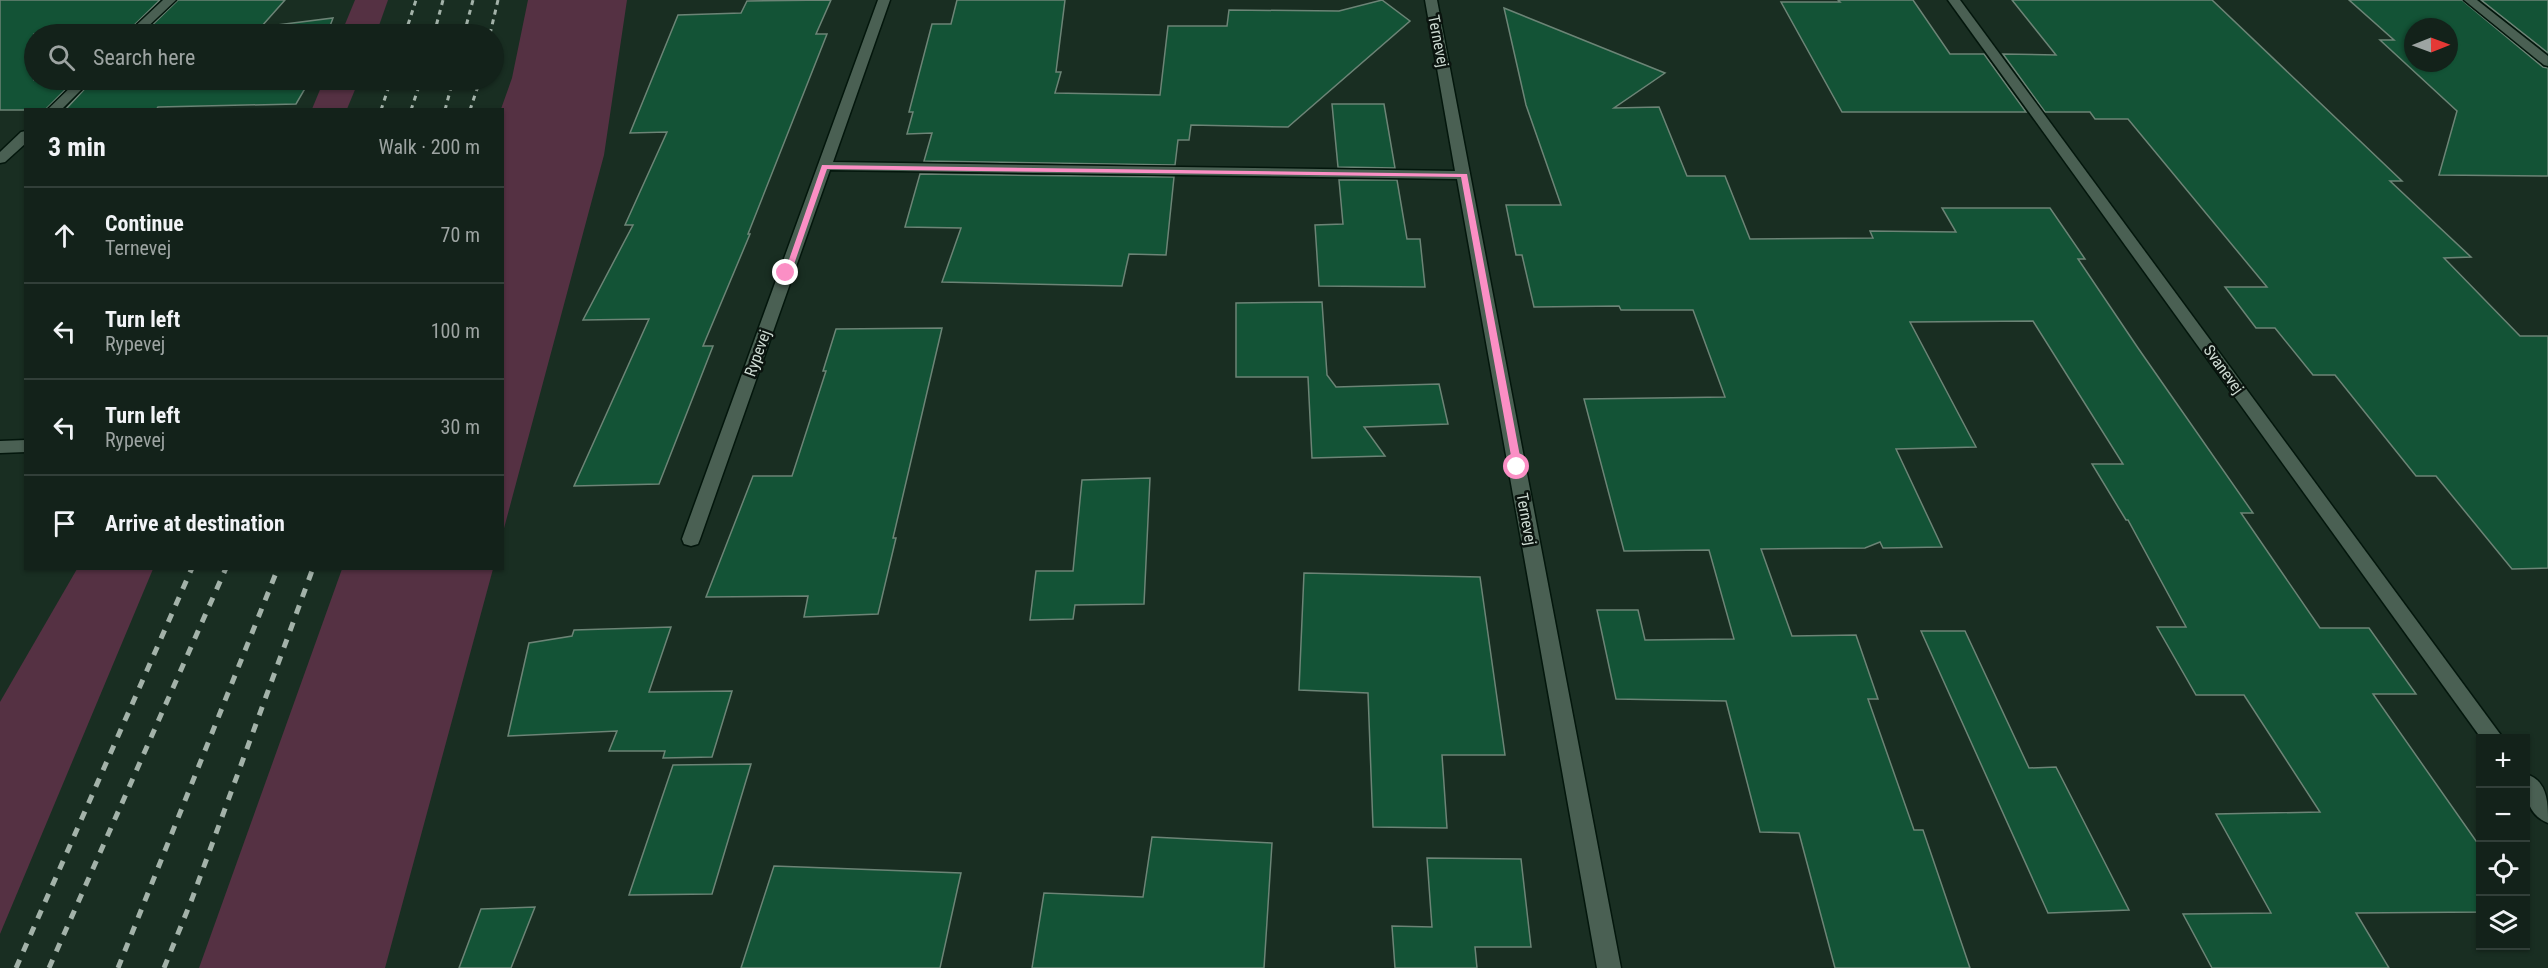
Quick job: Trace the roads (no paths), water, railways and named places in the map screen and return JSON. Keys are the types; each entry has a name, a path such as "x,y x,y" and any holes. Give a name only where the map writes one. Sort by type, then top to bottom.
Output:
{"street":[{"path":"144,24 170,0"},
{"name":"Rypevej","path":"691,539 884,0"},
{"name":"Ternevej","path":"1431,0 1609,968"},
{"name":"Svanevej","path":"1954,0 2490,734"},
{"path":"2470,0 2548,62"},
{"path":"55,108 74,90"},
{"path":"0,159 24,137"},
{"path":"824,166 1464,175"},
{"path":"0,447 24,446"},
{"path":"2530,788 2548,813"}],"railway":[{"path":"408,24 416,0"},
{"path":"437,24 443,0"},
{"path":"467,24 473,0"},
{"path":"492,24 498,0"},
{"path":"382,108 388,90"},
{"path":"412,108 418,90"},
{"path":"446,108 450,90"},
{"path":"471,108 477,90"},
{"path":"16,968 191,570"},
{"path":"49,968 225,570"},
{"path":"118,968 277,570"},
{"path":"164,968 192,899 312,570"}]}
